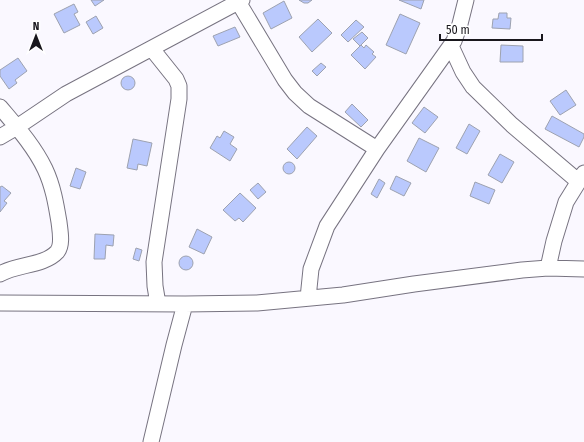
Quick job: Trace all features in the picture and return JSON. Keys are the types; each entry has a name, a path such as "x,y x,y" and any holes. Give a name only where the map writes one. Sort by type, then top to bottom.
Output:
{"street":[{"path":"308,298 311,268 327,226 377,149 451,46 460,24 466,0"},
{"path":"0,137 66,94 239,1 285,80 295,93 309,106 377,149"},
{"path":"451,46 462,72 474,87 512,125 581,178 566,202 554,241 548,268"},
{"path":"152,49 176,79 179,86 179,99 154,262 158,304"},
{"path":"0,107 27,140 45,169 56,202 61,243 58,251 48,259 8,269 0,274"},
{"path":"0,303 257,303 343,295 522,270 548,268 584,269"},
{"path":"151,442 185,304"}],"building":[{"path":"91,0 104,0 95,6"},
{"path":"299,0 312,0 308,3 304,3"},
{"path":"399,0 424,0 421,9"},
{"path":"284,1 292,18 271,29 263,13"},
{"path":"74,4 78,12 74,14 80,25 64,33 54,14"},
{"path":"499,13 507,13 507,18 511,18 510,29 492,28 493,19 498,19"},
{"path":"400,14 420,23 406,54 386,45"},
{"path":"96,16 103,28 93,34 86,22"},
{"path":"318,19 332,33 312,52 299,37"},
{"path":"356,20 364,27 348,42 341,35"},
{"path":"235,27 240,37 218,46 213,36"},
{"path":"362,32 368,38 360,46 353,39"},
{"path":"361,45 364,48 366,45 374,52 372,54 376,57 365,69 351,55"},
{"path":"501,45 523,46 523,62 500,62"},
{"path":"18,58 27,71 15,80 17,83 9,89 0,76 0,70"},
{"path":"321,63 326,67 317,76 312,71"},
{"path":"128,76 133,78 135,83 133,88 128,90 123,88 121,83 123,78"},
{"path":"566,90 576,105 560,115 550,101"},
{"path":"352,104 368,120 361,127 345,112"},
{"path":"424,107 438,117 425,133 412,123"},
{"path":"552,116 584,134 579,147 545,129"},
{"path":"469,124 480,131 467,154 456,148"},
{"path":"307,127 317,136 297,159 287,149"},
{"path":"224,131 234,137 230,144 237,149 230,161 210,148 217,136 220,138"},
{"path":"419,138 439,148 426,172 407,161"},
{"path":"133,139 152,143 147,166 138,164 137,170 127,168"},
{"path":"500,154 514,162 502,183 488,175"},
{"path":"289,162 293,164 295,168 293,172 289,174 285,172 283,168 285,164"},
{"path":"76,168 86,172 80,189 70,186"},
{"path":"396,176 411,183 404,196 390,189"},
{"path":"379,179 385,183 377,198 371,194"},
{"path":"475,182 495,190 489,204 470,196"},
{"path":"258,183 266,192 258,199 250,190"},
{"path":"2,186 11,193 4,201 7,203 0,212 0,187"},
{"path":"240,193 256,208 243,222 239,218 235,221 223,210"},
{"path":"197,229 212,237 204,254 189,247"},
{"path":"95,234 114,235 113,246 106,245 105,259 94,259"},
{"path":"136,248 142,250 139,261 133,259"},
{"path":"183,256 189,256 193,260 193,266 189,270 183,270 179,266 179,260"}]}
